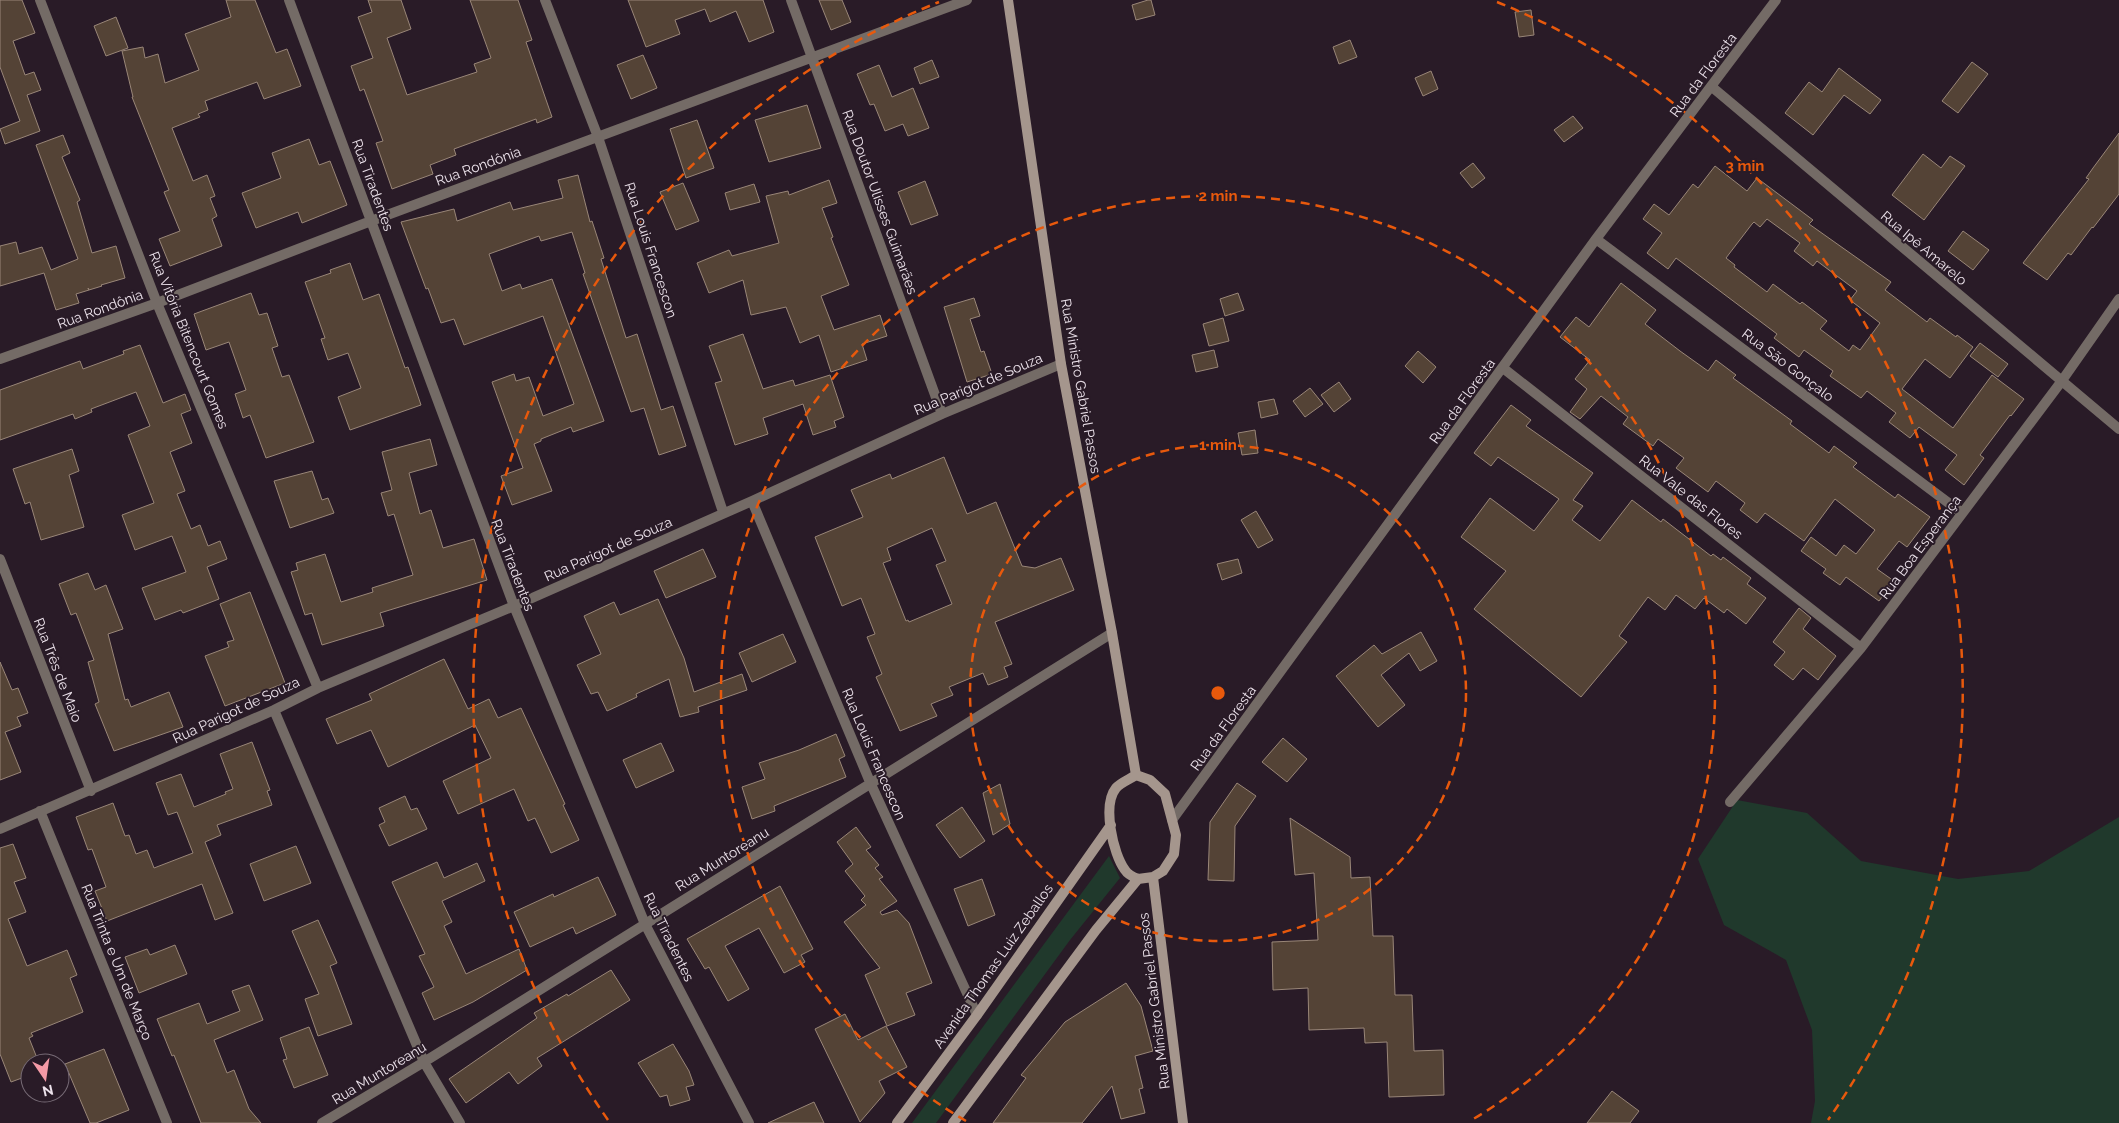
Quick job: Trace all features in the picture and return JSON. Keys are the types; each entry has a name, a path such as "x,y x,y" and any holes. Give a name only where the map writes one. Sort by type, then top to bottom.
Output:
{"main road":[{"name":"Rua Ministro Gabriel Passos","path":"1008,0 1061,364 1112,633 1136,776"},
{"path":"953,1123 1096,930 1138,879 1153,876 1163,871 1174,854 1176,835 1165,794 1150,780 1136,776 1116,788 1111,798 1111,825 1113,845 1119,861 1127,873 1138,879"},
{"name":"Avenida Thomas Luiz Zeballos","path":"897,1123 977,1015 1111,825"},
{"name":"Rua Ministro Gabriel Passos","path":"1153,876 1183,1123"}],"street":[{"name":"Rua Vitória Bitencourt Gomes","path":"40,0 157,302 318,688"},
{"name":"Rua Tiradentes","path":"289,0 514,606 645,924 749,1123"},
{"name":"Rua Louis Francescon","path":"545,0 598,136 723,512"},
{"name":"Rua Doutor Ulisses Guimarães","path":"791,0 942,414"},
{"name":"Rua Rondônia","path":"0,359 967,0"},
{"name":"Rua da Floresta","path":"1172,820 1596,239 1776,0"},
{"name":"Rua Ipê Amarelo","path":"1712,87 2119,429"},
{"name":"Rua São Gonçalo","path":"1596,239 1962,513"},
{"name":"Rua Boa Esperança","path":"1730,802 1862,648 2061,382 2119,299"},
{"name":"Rua Parigot de Souza","path":"0,829 274,710 318,688 514,606 723,512 752,501 942,414 1061,364"},
{"name":"Rua Vale das Flores","path":"1503,368 1862,648"},
{"name":"Rua Louis Francescon","path":"752,501 870,782 977,1015"},
{"name":"Rua Três de Maio","path":"0,559 91,790"},
{"name":"Rua Muntoreanu","path":"322,1123 424,1062 870,782 1112,633"},
{"path":"274,710 424,1062 460,1123"},
{"name":"Rua Trinta e Um de Março","path":"40,811 167,1123"}],"green space":[{"path":"1737,800 1807,813 1861,861 1958,879 2029,871 2119,817 2119,1123 1811,1123 1815,1101 1812,1030 1786,960 1724,925 1698,859"},
{"path":"1109,856 1120,878 1070,940 936,1123 912,1123"}],"building":[{"path":"0,0 22,0 35,33 13,41 25,75 34,72 41,90 27,95 40,131 5,144 0,129 20,121 0,67"},
{"path":"226,0 255,0 276,53 287,49 301,86 264,99 257,82 205,101 208,110 198,114 200,117 172,128 193,181 207,175 215,196 210,198 217,216 212,219 222,246 170,266 159,239 180,231 164,192 169,190 132,97 122,51 143,47 145,58 158,54 165,83 199,70 185,34 231,17"},
{"path":"368,0 401,0 411,29 387,38 407,95 477,72 474,64 491,58 470,0 518,0 532,40 526,42 552,117 537,123 536,119 454,149 456,155 430,165 433,174 392,189 376,143 383,141 364,89 360,91 351,66 373,58 358,17 372,12"},
{"path":"628,0 763,0 774,32 749,42 736,11 710,22 705,9 675,20 680,34 646,47"},
{"path":"819,0 842,0 851,22 831,30"},
{"path":"1151,0 1155,15 1136,20 1132,5"},
{"path":"1531,10 1534,35 1519,37 1515,12"},
{"path":"116,17 128,48 106,56 94,26"},
{"path":"1350,40 1357,57 1339,64 1333,47"},
{"path":"643,55 657,88 631,99 617,65"},
{"path":"932,60 939,77 920,84 914,68"},
{"path":"1972,62 1988,74 1958,113 1942,101"},
{"path":"879,65 892,97 913,88 929,128 908,136 903,124 885,131 874,104 870,105 857,74"},
{"path":"1839,68 1881,100 1870,114 1844,95 1813,135 1785,113 1809,82 1822,92"},
{"path":"1431,71 1438,89 1423,96 1415,78"},
{"path":"807,105 821,148 769,162 755,120"},
{"path":"1573,116 1583,128 1564,142 1554,130"},
{"path":"697,120 714,168 686,178 670,129"},
{"path":"2119,133 2119,194 2071,255 2068,253 2047,280 2023,263 2089,179 2086,178"},
{"path":"63,135 70,153 62,157 80,200 77,202 92,253 116,246 125,278 76,294 79,303 56,310 44,273 0,286 0,246 16,242 19,254 42,247 51,270 78,259 36,145"},
{"path":"309,139 319,165 330,161 347,205 302,223 298,212 256,228 242,193 281,178 272,153"},
{"path":"1923,154 1941,168 1950,156 1965,166 1924,220 1892,195"},
{"path":"1473,163 1485,178 1472,188 1460,173"},
{"path":"1715,166 1747,191 1757,178 1813,220 1809,224 1891,282 1885,290 1927,322 1930,318 1973,347 1950,378 1925,359 1902,389 1953,428 1992,375 2024,399 1980,455 1984,458 1964,485 1945,470 1957,455 1919,427 1910,438 1889,422 1896,413 1867,391 1861,398 1830,376 1833,371 1804,350 1799,357 1774,338 1777,334 1676,258 1668,269 1647,253 1662,233 1643,219 1654,204 1669,215 1693,184 1698,188","holes":["1767,219 1800,243 1794,251 1813,266 1817,261 1857,291 1850,300 1880,323 1860,350 1853,345 1849,351 1820,329 1827,321 1802,302 1800,304 1773,284 1767,292 1734,267 1735,265 1726,258 1754,222 1760,227"]},
{"path":"578,175 590,222 592,221 604,258 601,259 626,338 637,334 661,410 673,406 686,446 659,455 644,408 631,412 583,274 585,273 572,232 541,241 539,236 489,254 502,291 520,284 522,289 552,279 604,421 573,432 571,427 541,439 541,441 534,444 552,491 512,505 501,476 523,468 492,382 514,374 516,381 529,377 543,416 574,404 543,316 464,345 454,319 441,323 401,222 454,209 457,221 510,202 513,210 563,198 558,180"},
{"path":"829,180 837,203 822,208 849,285 821,296 834,330 880,315 887,336 862,344 867,360 831,372 819,335 800,343 786,307 751,315 743,280 709,293 697,263 729,250 732,256 779,243 766,196 788,191 789,195"},
{"path":"925,181 938,215 911,225 898,192"},
{"path":"683,183 699,221 676,230 660,192"},
{"path":"754,184 760,202 730,210 725,193"},
{"path":"1963,231 1989,250 1973,270 1948,251"},
{"path":"350,263 363,300 379,294 405,368 408,367 421,405 350,430 338,397 361,388 348,353 328,360 321,339 325,338 305,282 331,273 330,270"},
{"path":"1621,283 1656,310 1645,324 1680,351 1708,371 1716,360 1736,375 1733,378 1792,421 1790,424 1829,453 1834,446 1857,463 1853,467 1895,498 1898,494 1930,517 1907,547 1899,541 1877,569 1894,581 1879,601 1846,577 1840,585 1823,573 1826,569 1801,551 1811,537 1836,556 1844,545 1856,554 1875,530 1835,499 1804,541 1765,513 1757,523 1740,510 1745,503 1716,481 1708,492 1676,468 1684,458 1658,439 1653,446 1623,424 1628,417 1601,396 1580,419 1570,412 1587,389 1575,379 1590,360 1560,337 1576,317 1589,327"},
{"path":"251,293 259,315 267,313 278,346 272,348 282,377 289,375 314,442 266,458 250,415 243,418 235,394 246,390 229,342 206,350 194,314"},
{"path":"1238,293 1244,310 1225,316 1220,299"},
{"path":"974,298 980,316 970,319 981,352 984,351 992,374 967,382 944,307"},
{"path":"1223,318 1229,341 1209,346 1203,324"},
{"path":"743,334 763,389 793,380 795,386 830,375 844,417 834,421 836,427 813,435 803,404 763,418 768,434 735,445 715,383 722,381 709,346"},
{"path":"1980,343 2008,364 1998,377 1970,356"},
{"path":"140,345 163,403 185,394 191,410 181,414 192,443 170,452 185,491 177,494 191,529 200,525 208,546 220,541 227,559 207,567 219,599 183,613 181,610 155,620 142,588 186,572 172,536 135,550 122,515 154,503 128,435 150,426 136,392 91,409 92,412 75,419 73,414 0,440 0,390 80,361 83,369 124,354 123,351"},
{"path":"1214,350 1218,367 1196,372 1192,355"},
{"path":"1418,351 1436,367 1423,383 1405,366"},
{"path":"1339,382 1351,399 1334,412 1321,395"},
{"path":"1310,388 1323,404 1305,417 1293,401"},
{"path":"1274,399 1278,414 1261,418 1258,402"},
{"path":"1511,405 1531,420 1526,426 1593,473 1573,500 1583,506 1572,520 1600,541 1632,500 1661,522 1663,519 1711,556 1713,554 1721,560 1723,557 1751,578 1747,584 1766,598 1746,624 1727,609 1724,613 1704,598 1695,609 1676,595 1665,610 1648,597 1619,636 1627,642 1581,697 1474,609 1506,571 1461,537 1490,498 1534,531 1559,499 1498,457 1491,466 1474,453"},
{"path":"1255,430 1258,453 1242,455 1238,433"},
{"path":"430,439 437,465 409,473 420,514 431,510 443,548 474,539 487,580 380,613 384,626 322,645 312,613 305,615 291,572 298,570 296,563 325,554 341,602 373,592 372,588 413,575 394,514 388,516 381,493 392,490 382,452"},
{"path":"72,449 79,471 69,475 84,527 41,540 30,502 25,504 13,469"},
{"path":"944,457 967,514 996,502 1022,566 1035,568 1061,558 1074,590 995,622 1012,664 1004,667 1008,677 988,685 983,673 949,687 953,695 931,704 937,716 900,731 876,677 882,674 867,637 875,634 861,598 842,606 815,537 863,517 851,490 890,474 892,479","holes":["932,528 946,561 936,565 952,604 909,622 908,620 906,621 883,563 891,560 887,548"]},
{"path":"312,471 322,500 328,498 334,513 290,528 274,481"},
{"path":"1256,511 1273,540 1258,548 1241,520"},
{"path":"703,549 716,577 666,598 654,571"},
{"path":"1238,559 1242,573 1222,580 1217,564"},
{"path":"88,573 95,590 106,585 123,629 108,634 125,700 128,699 131,707 169,692 183,727 114,751 95,704 99,702 88,662 94,660 76,613 71,615 59,584"},
{"path":"250,592 285,683 225,706 205,656 229,647 227,642 234,640 220,604"},
{"path":"658,599 684,658 694,692 742,674 747,690 698,707 699,712 680,717 669,679 636,694 637,697 607,711 598,692 591,694 577,665 601,654 584,616 614,602 620,615"},
{"path":"1799,608 1811,618 1803,629 1836,656 1818,680 1803,668 1793,680 1774,665 1785,652 1773,642"},
{"path":"1421,632 1437,661 1420,671 1409,653 1381,675 1405,705 1378,727 1336,676 1374,645 1382,654"},
{"path":"783,634 796,662 752,682 739,653"},
{"path":"444,659 468,709 489,699 498,718 521,708 565,804 563,805 579,840 551,853 535,818 528,821 514,789 458,814 443,781 491,758 475,725 388,767 371,730 337,744 326,719 372,700 369,694"},
{"path":"0,662 12,690 18,688 28,713 17,717 21,726 5,732 21,772 0,780"},
{"path":"836,734 845,756 839,759 846,777 774,806 775,811 752,819 742,787 765,779 759,763 799,750"},
{"path":"1283,738 1307,759 1287,782 1262,762"},
{"path":"252,742 270,790 267,791 272,805 217,825 221,835 205,842 233,913 215,920 202,884 107,921 95,891 106,887 92,849 88,850 76,817 113,803 125,836 129,835 136,854 147,850 154,868 193,853 177,812 168,815 156,783 181,774 194,807 226,794 225,792 233,789 220,754"},
{"path":"661,743 674,771 636,788 623,760"},
{"path":"1237,783 1256,796 1235,826 1234,881 1208,880 1210,822"},
{"path":"1000,784 1010,824 993,835 983,793"},
{"path":"405,796 411,810 417,808 427,829 389,846 379,825 385,822 379,808"},
{"path":"962,807 985,841 960,858 936,825"},
{"path":"1290,818 1350,857 1351,878 1370,877 1373,936 1393,936 1395,995 1412,995 1414,1051 1443,1050 1444,1095 1389,1097 1387,1042 1365,1043 1364,1028 1309,1030 1308,988 1273,990 1272,942 1318,940 1314,873 1295,875"},
{"path":"856,827 871,847 866,850 879,865 875,868 883,877 879,879 897,901 880,912 882,915 897,910 909,923 932,983 906,993 915,1015 887,1026 865,975 880,968 844,922 866,905 861,900 865,896 845,871 853,864 837,842"},
{"path":"13,844 26,878 14,882 26,912 8,919 27,966 67,950 77,975 70,978 83,1012 31,1033 33,1036 29,1038 35,1053 20,1053 20,1079 11,1082 0,1054 0,848"},
{"path":"296,846 311,883 264,901 250,864"},
{"path":"437,862 444,878 477,863 485,881 442,901 452,922 444,926 466,974 519,949 527,970 473,1002 434,1020 422,993 434,987 419,956 425,954 392,882"},
{"path":"598,877 616,915 576,934 573,927 530,947 514,912 553,894 554,897"},
{"path":"982,879 995,915 968,926 954,889"},
{"path":"780,886 813,949 801,955 805,962 784,973 759,928 725,946 749,989 728,1001 709,967 705,969 687,939"},
{"path":"318,920 337,963 330,966 352,1024 318,1036 305,999 319,994 292,931"},
{"path":"175,945 187,974 139,993 125,957 147,949 150,955"},
{"path":"611,970 630,1000 537,1058 542,1066 518,1084 509,1072 466,1103 449,1079 537,1018 534,1013 567,994 568,996"},
{"path":"1126,983 1141,1006 1153,1051 1135,1056 1143,1088 1139,1089 1145,1113 1121,1119 1112,1086 1082,1123 993,1123 1026,1078 1021,1075 1065,1022"},
{"path":"249,985 263,1020 214,1040 227,1073 234,1070 249,1109 261,1123 201,1123 174,1055 172,1056 157,1019 199,1003 207,1024 240,1011 232,991"},
{"path":"845,1014 858,1040 886,1026 907,1067 879,1081 885,1093 860,1122 815,1029"},
{"path":"309,1027 328,1075 294,1088 283,1060 287,1059 280,1038"},
{"path":"673,1044 689,1071 694,1085 686,1087 690,1100 670,1106 667,1095 660,1097 638,1063"},
{"path":"104,1049 129,1110 96,1123 90,1123 70,1076 70,1062"},
{"path":"1612,1091 1639,1111 1630,1123 1587,1123"},
{"path":"814,1102 824,1123 768,1123"}]}
